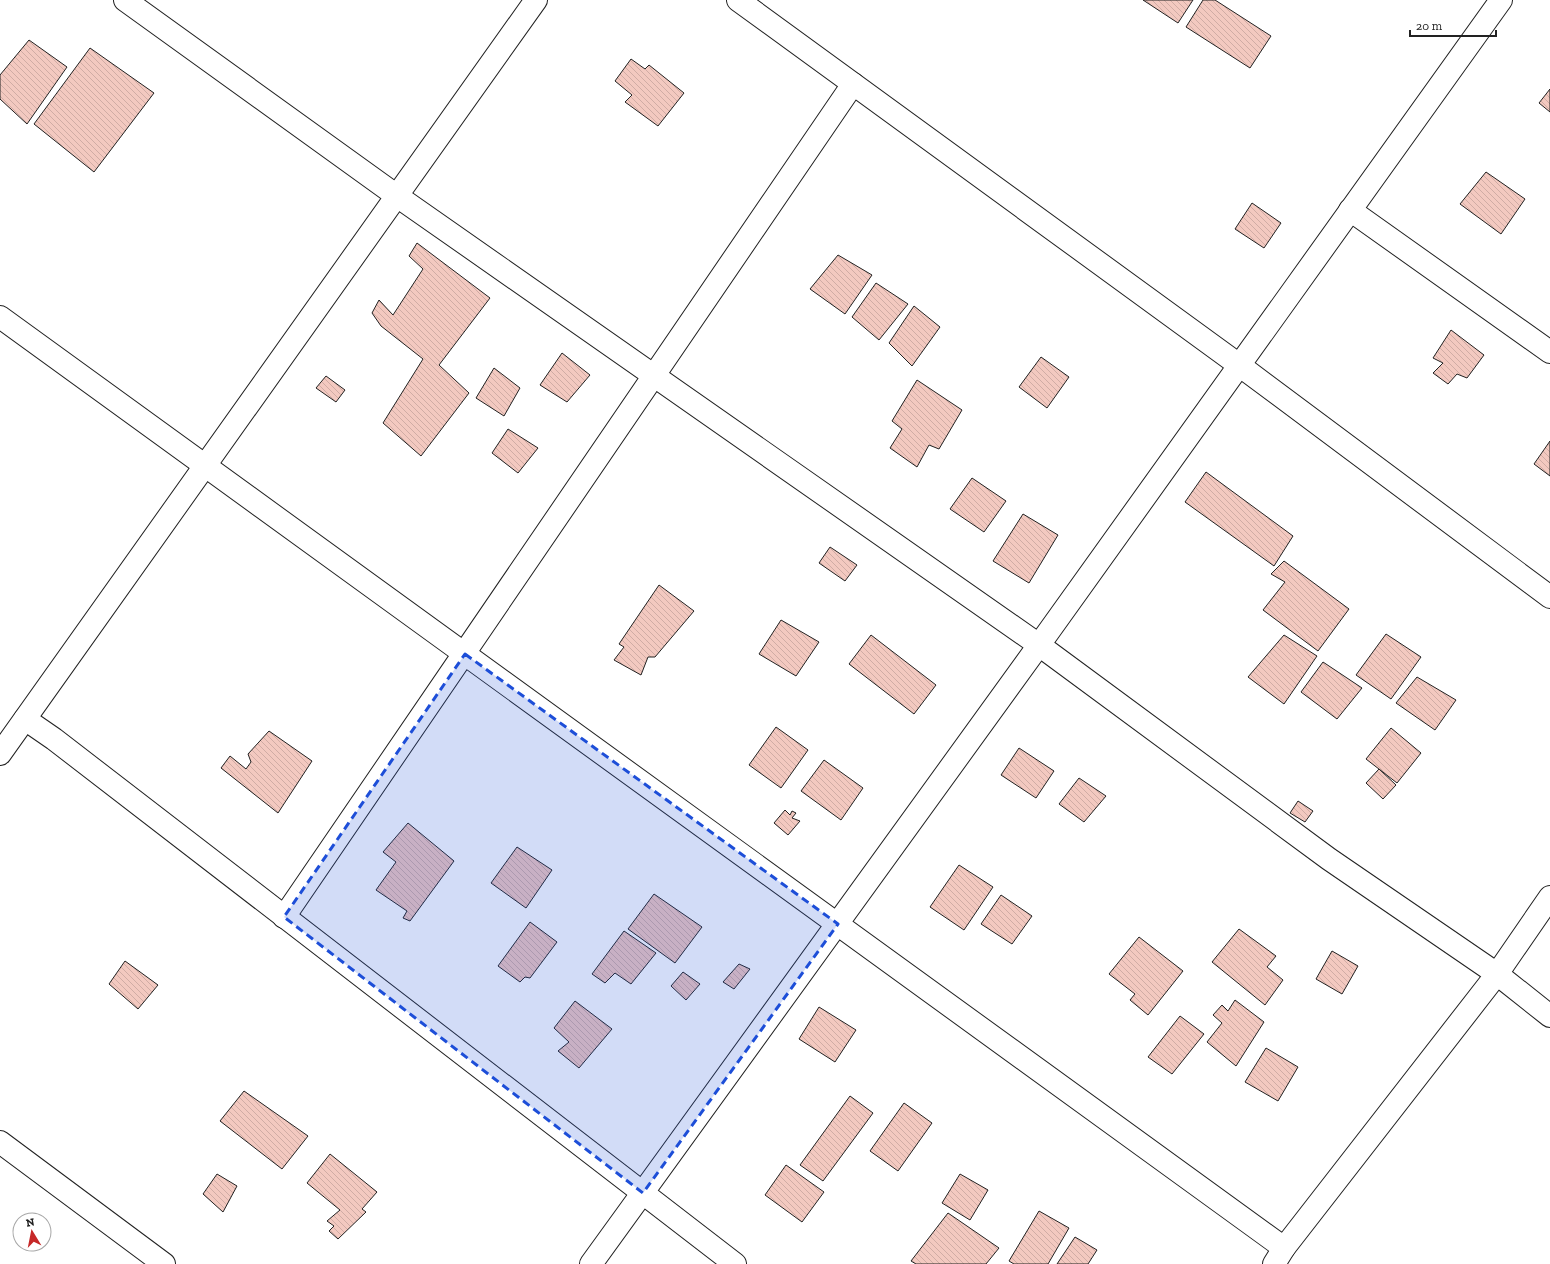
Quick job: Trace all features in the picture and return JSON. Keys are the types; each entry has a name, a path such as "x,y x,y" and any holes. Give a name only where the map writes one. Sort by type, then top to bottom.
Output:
{"street":[{"path":"125,0 150,7 397,196 1039,645 1329,859 1497,974 1550,1016"},
{"path":"0,754 536,0"},
{"path":"738,0 1239,365 1550,597"},
{"path":"592,1264 1502,0"},
{"path":"284,917 853,84"},
{"path":"1350,210 1550,352"},
{"path":"0,317 838,924 1279,1256 1497,974 1550,897"},
{"path":"25,718 735,1264"},
{"path":"0,1142 164,1264"}],"highlighted area":[{"path":"465,654 838,924 643,1193 284,917"}],"building":[{"path":"1143,0 1193,0 1178,23"},
{"path":"1203,0 1215,0 1271,36 1250,68 1186,27"},
{"path":"29,40 67,67 27,124 0,99 0,75"},
{"path":"90,48 154,93 94,172 34,124"},
{"path":"631,59 645,69 649,65 684,93 658,126 625,102 632,95 615,81"},
{"path":"1550,89 1550,112 1539,103"},
{"path":"1486,172 1525,199 1501,234 1460,204"},
{"path":"1252,203 1281,223 1264,248 1235,229"},
{"path":"417,243 490,298 439,365 469,393 421,456 383,423 423,359 381,326 372,313 379,300 393,315 423,269 409,256"},
{"path":"838,255 872,275 845,314 810,289"},
{"path":"876,283 908,304 879,340 852,317"},
{"path":"914,306 940,327 912,366 889,343"},
{"path":"1451,330 1484,355 1467,378 1457,374 1448,384 1433,373 1443,363 1433,358"},
{"path":"562,353 590,375 567,402 540,385"},
{"path":"1041,357 1069,377 1047,408 1019,387"},
{"path":"494,368 520,388 504,416 476,398"},
{"path":"326,376 345,390 336,402 316,388"},
{"path":"917,380 962,410 939,449 929,445 917,467 890,448 902,429 892,421"},
{"path":"508,429 538,448 518,473 492,453"},
{"path":"1550,441 1550,476 1534,464"},
{"path":"1206,472 1293,536 1274,566 1185,502"},
{"path":"972,478 1006,501 984,532 950,509"},
{"path":"1023,514 1058,535 1029,583 993,561"},
{"path":"830,547 857,565 845,581 819,563"},
{"path":"1284,561 1349,609 1318,651 1263,610 1285,582 1271,574"},
{"path":"659,585 694,611 655,657 648,657 641,675 614,660 624,647 619,644"},
{"path":"781,620 819,642 796,676 759,654"},
{"path":"1386,634 1421,657 1391,699 1356,675"},
{"path":"871,635 936,685 914,714 849,664"},
{"path":"1284,635 1317,656 1284,704 1248,677"},
{"path":"1323,662 1362,688 1337,719 1301,692"},
{"path":"1417,677 1456,700 1435,730 1396,703"},
{"path":"776,727 808,750 781,788 749,765"},
{"path":"1391,728 1421,753 1397,783 1366,759"},
{"path":"269,731 312,761 278,813 221,768 230,756 246,769 251,762 248,754"},
{"path":"1019,748 1054,771 1036,798 1001,775"},
{"path":"824,760 863,788 841,820 801,791"},
{"path":"1379,769 1396,785 1383,799 1366,783"},
{"path":"1079,778 1106,796 1084,822 1059,804"},
{"path":"1298,801 1313,811 1305,822 1290,813"},
{"path":"785,810 790,815 792,811 796,813 792,818 800,821 788,835 774,823"},
{"path":"408,823 454,861 410,921 403,918 407,911 376,890 396,862 383,852"},
{"path":"517,847 552,870 526,908 491,883"},
{"path":"959,865 993,887 964,930 930,907"},
{"path":"654,894 702,927 675,963 628,929"},
{"path":"1001,895 1032,916 1012,944 981,924"},
{"path":"530,922 557,942 530,978 525,977 520,982 498,966"},
{"path":"1239,929 1276,956 1267,967 1283,980 1265,1005 1212,962"},
{"path":"624,931 656,953 631,984 615,973 605,983 592,974"},
{"path":"1139,937 1183,971 1148,1015 1130,1000 1135,994 1109,974"},
{"path":"1332,951 1358,966 1342,994 1316,979"},
{"path":"125,961 158,985 138,1009 109,984"},
{"path":"739,964 750,969 734,989 723,982"},
{"path":"683,972 700,984 686,1000 671,986"},
{"path":"1235,1000 1264,1022 1236,1066 1207,1042 1222,1023 1213,1015 1222,1005 1228,1011"},
{"path":"575,1001 612,1029 579,1068 558,1051 569,1042 554,1028"},
{"path":"819,1007 856,1030 835,1062 799,1039"},
{"path":"1180,1016 1204,1034 1172,1074 1148,1057"},
{"path":"1266,1048 1298,1067 1278,1101 1245,1082"},
{"path":"244,1091 308,1136 282,1169 220,1121"},
{"path":"850,1096 873,1113 823,1181 800,1165"},
{"path":"904,1103 932,1123 898,1171 870,1151"},
{"path":"330,1154 377,1192 362,1209 366,1212 338,1239 329,1231 334,1226 327,1221 340,1210 307,1183"},
{"path":"786,1165 824,1192 802,1222 765,1195"},
{"path":"217,1174 237,1186 223,1212 203,1194"},
{"path":"960,1174 988,1190 970,1220 942,1203"},
{"path":"1039,1211 1069,1228 1048,1264 1014,1264 1009,1261"},
{"path":"948,1213 999,1248 986,1264 916,1264 911,1261"},
{"path":"1075,1237 1097,1250 1088,1264 1057,1264"}]}
